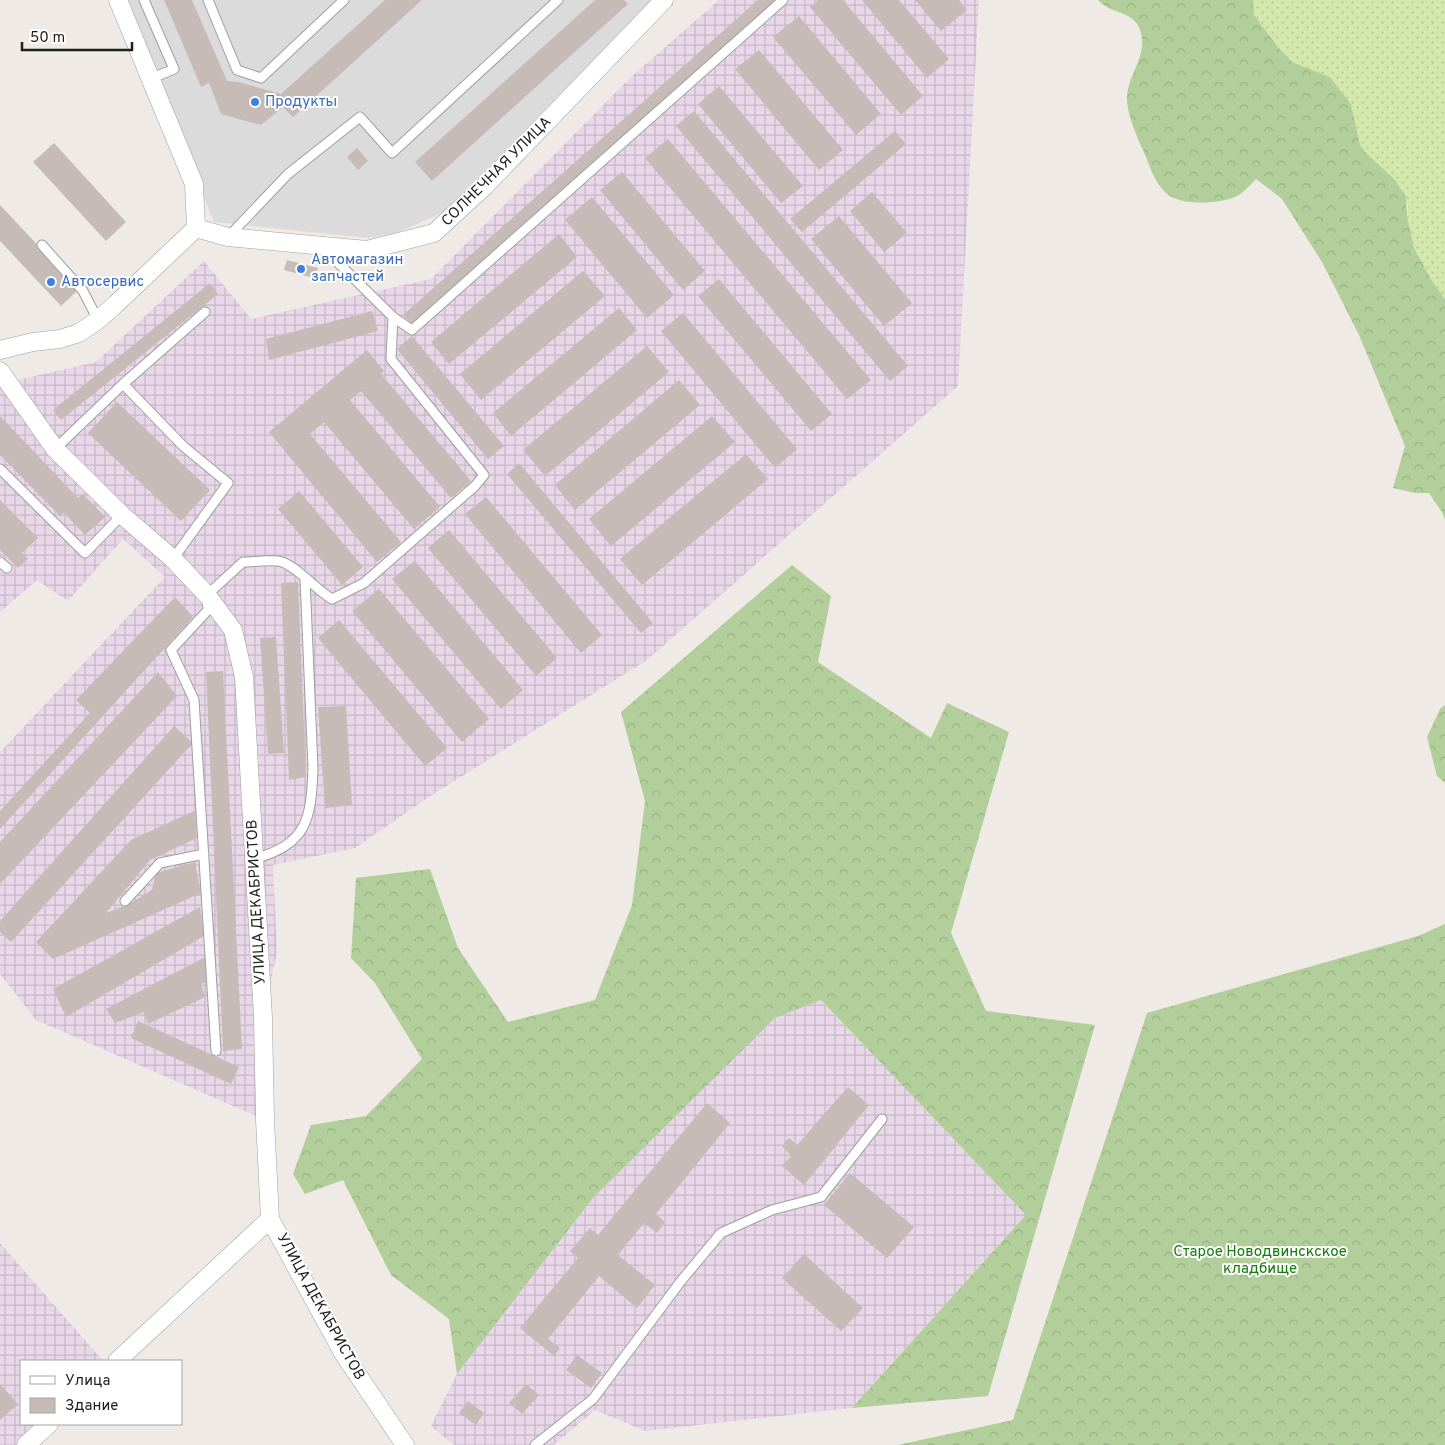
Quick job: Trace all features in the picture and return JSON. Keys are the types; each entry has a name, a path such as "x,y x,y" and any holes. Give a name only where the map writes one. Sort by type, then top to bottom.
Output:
{"street":[{"path":"0,350 33,342 60,339 79,333 98,320 196,228 194,184 118,0"},
{"name":"СОЛНЕЧНАЯ УЛИЦА","path":"196,228 228,237 367,250 434,234 485,186 664,0"},
{"name":"УЛИЦА ДЕКАБРИСТОВ","path":"0,371 54,449 122,515 173,559 207,595 234,630 244,677 263,1018 265,1120 270,1219 343,1354 404,1445"},
{"name":"УЛИЦА ДЕКАБРИСТОВ","path":"118,1360 270,1219"},
{"path":"26,1445 48,1425"}],"lane":[{"path":"144,0 174,69 150,80"},
{"path":"208,0 237,70 261,78 344,0"},
{"path":"228,237 288,174 360,117 392,153 558,0"},
{"path":"321,246 393,317 412,330 783,0"},
{"path":"42,246 83,291 98,320"},
{"path":"54,449 123,384 205,312"},
{"path":"216,1050 194,700 171,650 208,610 207,595 243,562 282,562 305,578 322,594 332,599 364,583 468,492 484,475 391,359 393,317"},
{"path":"123,384 183,446 228,483 173,559"},
{"path":"0,469 85,554 122,515"},
{"path":"254,860 275,853 297,837 310,809 314,769 305,578"},
{"path":"125,901 160,863 204,854"},
{"path":"535,1445 593,1399 681,1281 721,1233 772,1210 821,1197 882,1118"}],"shaded area":[{"path":"123,0 659,0 454,208 396,233 368,238 214,222"},
{"path":"719,0 979,0 958,386 647,660 429,797 355,848 273,865 277,952 263,1018 265,1120 36,1020 0,974 0,752 165,577 123,539 68,601 37,580 0,612 0,384 96,362 204,261 251,319 431,279 631,77"},
{"path":"821,1000 1026,1215 852,1408 645,1431 595,1410 554,1445 454,1445 431,1426 457,1374 593,1198 775,1018"},
{"path":"0,1243 102,1360 20,1360 20,1425 54,1425 31,1445 0,1445"}],"green space":[{"path":"1098,0 1253,0 1254,15 1277,46 1292,62 1330,77 1351,104 1360,145 1395,180 1406,196 1407,216 1414,248 1432,281 1445,299 1445,520 1429,493 1415,493 1393,488 1405,446 1359,335 1322,262 1282,199 1256,179 1239,195 1223,200 1202,203 1173,197 1166,193 1158,184 1135,132 1127,105 1130,82 1141,50 1141,33 1134,20 1110,9"},
{"path":"1253,0 1445,0 1445,299 1432,281 1414,248 1407,216 1408,206 1401,187 1360,145 1351,104 1330,77 1292,62 1253,15"},
{"path":"792,565 831,596 818,662 931,738 947,703 1009,732 951,933 986,1011 1095,1025 988,1396 852,1408 1026,1215 821,1000 775,1018 593,1198 457,1374 449,1319 391,1275 343,1180 305,1194 293,1174 311,1125 366,1116 422,1059 375,983 351,958 356,878 430,869 458,948 508,1022 595,1000 632,905 645,801 621,712"},
{"path":"1445,705 1445,783 1437,776 1427,737 1440,709"},
{"name":"Старое Новодвинскское кладбище","path":"1445,924 1445,1445 898,1445 1013,1420 1147,1013 1418,936"}],"building":[{"path":"164,0 192,0 227,81 239,82 281,94 385,0 422,0 293,117 283,107 261,125 221,114 209,83 201,87"},
{"path":"595,0 624,0 628,4 432,181 415,162"},
{"path":"758,0 780,0 413,325 403,315"},
{"path":"818,0 843,0 923,96 901,115 810,7"},
{"path":"862,0 899,0 949,59 927,78"},
{"path":"915,0 959,0 967,10 941,31"},
{"path":"799,16 881,114 856,135 773,37"},
{"path":"759,50 843,150 819,170 735,69"},
{"path":"719,86 803,186 781,203 698,104"},
{"path":"694,111 908,366 890,381 676,126"},
{"path":"895,131 906,144 802,232 790,219"},
{"path":"668,139 871,380 847,399 645,158"},
{"path":"54,143 126,222 106,241 33,162"},
{"path":"357,148 368,161 358,170 347,157"},
{"path":"622,172 705,271 683,290 600,190"},
{"path":"872,192 907,233 884,252 850,211"},
{"path":"592,197 674,295 647,318 565,220"},
{"path":"0,205 79,289 61,306 0,241"},
{"path":"839,216 912,303 884,326 811,239"},
{"path":"559,234 577,257 449,364 431,342"},
{"name":"Автомагазин запчастей","path":"287,260 318,268 314,278 284,270"},
{"path":"583,271 605,296 481,400 460,374"},
{"path":"719,279 832,414 811,431 698,296"},
{"path":"210,283 218,294 61,420 53,410"},
{"path":"619,308 637,330 511,436 493,413"},
{"path":"372,311 378,331 269,360 266,339"},
{"path":"683,313 797,449 775,468 661,331"},
{"path":"412,336 504,446 488,459 397,349"},
{"path":"647,346 669,372 545,476 523,450"},
{"path":"367,350 384,371 381,374 471,481 451,498 361,391 350,400 440,507 414,529 324,422 310,434 401,542 377,562 269,432"},
{"path":"679,380 700,405 575,510 555,485"},
{"path":"117,402 210,490 181,521 88,433"},
{"path":"0,416 78,498 83,494 105,517 85,535 64,513 60,516 0,455"},
{"path":"712,416 735,442 611,546 589,519"},
{"path":"746,454 768,479 642,585 620,559"},
{"path":"519,463 653,623 641,633 507,474"},
{"path":"299,491 363,567 342,585 278,509"},
{"path":"486,497 602,635 581,653 465,514"},
{"path":"0,500 38,538 22,553 28,559 18,568 0,550"},
{"path":"449,530 557,658 536,676 428,548"},
{"path":"415,561 523,690 501,709 392,579"},
{"path":"298,582 306,777 289,780 281,583"},
{"path":"379,589 489,719 462,742 352,611"},
{"path":"175,597 193,617 0,829 0,811 90,713 76,700"},
{"path":"339,620 447,748 425,766 318,638"},
{"path":"276,637 284,753 268,754 260,638"},
{"path":"223,671 242,1049 223,1051 206,672"},
{"path":"158,672 177,696 0,884 0,842"},
{"path":"346,706 352,805 325,808 318,707"},
{"path":"174,726 193,743 11,942 0,932 0,921"},
{"path":"194,811 197,838 150,860 106,913 129,904 152,890 156,873 195,862 201,893 53,959 36,942 131,840"},
{"path":"200,907 204,936 66,1017 53,989"},
{"path":"207,956 209,981 201,984 205,997 148,1024 144,1012 115,1023 106,1009"},
{"path":"138,1021 239,1067 231,1084 131,1038"},
{"path":"848,1087 869,1105 804,1185 782,1166 791,1156 782,1146 789,1138 797,1145"},
{"path":"707,1103 730,1123 656,1214 665,1222 657,1233 644,1223 618,1255 655,1285 637,1308 599,1276 548,1339 560,1348 554,1356 520,1328 578,1258 570,1251 590,1228 598,1235"},
{"path":"850,1173 914,1227 887,1258 824,1205"},
{"path":"804,1254 863,1308 841,1331 782,1278"},
{"path":"577,1355 602,1373 591,1388 566,1370"},
{"path":"0,1384 18,1404 0,1420"},
{"path":"526,1384 539,1395 522,1414 509,1403"},
{"path":"468,1401 484,1413 476,1425 459,1413"}],"place":[{"name":"Продукты","path":"255,102"},
{"name":"Автомагазин запчастей","path":"301,269"},
{"name":"Автосервис","path":"51,282"}]}
